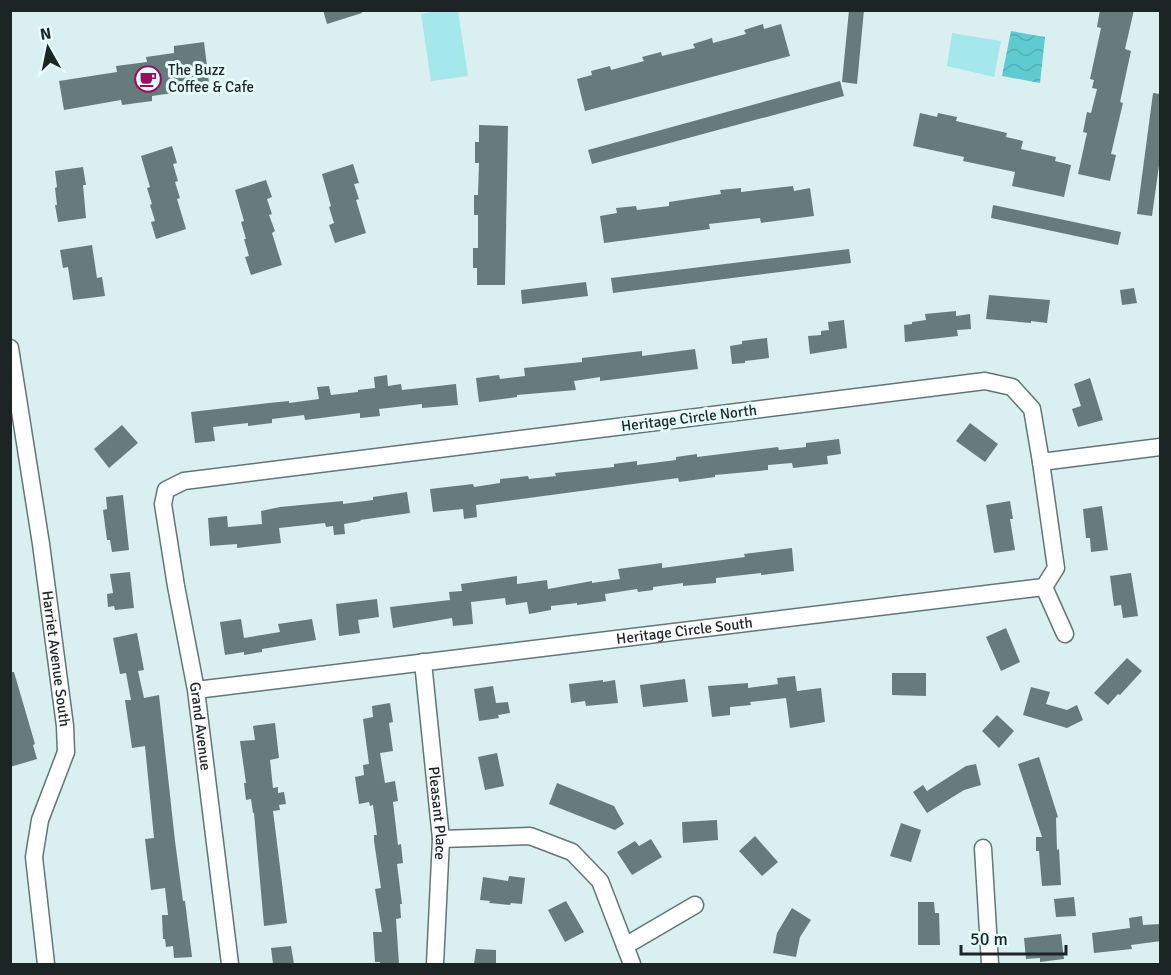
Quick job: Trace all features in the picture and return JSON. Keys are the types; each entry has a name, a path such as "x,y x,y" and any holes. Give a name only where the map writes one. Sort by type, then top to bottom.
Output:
{"street":[{"name":"Harriet Avenue South","path":"10,348 40,534 65,726 66,752 40,820 34,858 46,964"},
{"name":"Heritage Circle North","path":"166,490 184,481 985,381 1012,387 1032,410 1041,462"},
{"path":"1065,634 1044,587 1056,568 1041,462 1161,447"},
{"name":"Grand Avenue","path":"166,490 163,504 196,690 230,964"},
{"name":"Heritage Circle South","path":"196,690 1044,587"},
{"name":"Pleasant Place","path":"423,662 441,839 435,964"},
{"path":"441,839 530,836 572,852 600,882 632,964"},
{"path":"983,848 990,964"},
{"path":"625,946 695,905"}],"shaded area":[{"path":"442,10 458,11 468,76 431,81 421,14"},
{"path":"952,33 1001,41 994,77 947,66"}],"water":[{"path":"1011,31 1045,37 1040,83 1002,76"}],"building":[{"path":"323,10 362,10 362,13 327,24"},
{"path":"849,10 864,10 857,84 842,82"},
{"path":"1100,10 1134,10 1125,49 1131,51 1120,102 1123,103 1111,154 1116,155 1110,181 1078,174 1087,133 1083,132 1087,112 1091,113 1097,89 1092,88 1094,80 1090,79 1101,28 1097,27"},
{"path":"763,24 764,29 781,24 790,56 585,111 577,79 592,75 591,71 610,66 611,70 644,61 642,57 661,52 662,56 695,48 693,44 712,38 713,43 746,34 744,30"},
{"path":"204,42 209,83 180,87 180,92 152,96 152,101 122,105 121,100 64,110 59,81 117,72 116,66 147,62 146,57 174,53 174,46"},
{"path":"840,81 844,96 592,164 588,150"},
{"path":"1153,93 1161,94 1161,151 1152,216 1137,214"},
{"path":"920,113 937,117 938,113 957,117 956,121 1007,133 1006,137 1023,141 1021,149 1056,157 1055,161 1071,165 1064,197 1012,186 1015,172 963,161 964,157 913,146"},
{"path":"479,125 508,126 505,285 477,285 477,268 473,268 473,248 478,248 478,215 474,215 474,195 478,195 479,163 475,163 475,142 479,142"},
{"path":"172,146 177,163 173,164 180,198 177,199 186,229 156,239 151,222 155,221 150,205 152,204 147,188 150,187 141,156"},
{"path":"353,164 359,183 354,184 359,199 356,200 366,233 335,243 329,225 334,223 329,207 331,206 322,174"},
{"path":"83,167 86,185 83,185 86,218 58,222 55,205 57,205 55,188 57,187 55,171"},
{"path":"266,180 272,197 267,199 272,214 269,215 275,231 272,233 282,265 251,275 245,257 249,256 241,222 244,221 235,190"},
{"path":"793,186 794,191 810,188 814,216 761,223 760,218 709,224 710,229 604,243 600,216 617,213 616,208 636,206 637,210 669,206 669,202 721,194 720,190 741,188 741,192"},
{"path":"993,205 1121,232 1118,245 991,218"},
{"path":"92,245 97,278 102,277 105,296 73,300 68,267 63,268 60,250"},
{"path":"849,249 851,263 613,293 611,278"},
{"path":"586,282 588,296 522,304 521,290"},
{"path":"1134,288 1137,303 1122,305 1120,290"},
{"path":"989,295 1050,300 1047,323 986,319"},
{"path":"956,311 956,316 970,314 971,329 957,330 958,336 905,342 904,325 926,320 925,314"},
{"path":"844,320 847,348 810,354 808,336 821,335 821,331 829,330 828,322"},
{"path":"767,338 769,358 732,364 730,346 742,344 742,341"},
{"path":"695,349 698,369 600,381 600,377 574,381 576,390 517,395 517,397 479,402 476,378 499,375 500,379 525,376 524,368 582,362 582,358 642,351 642,356"},
{"path":"387,375 388,386 401,384 402,390 456,384 458,405 422,408 422,404 379,409 380,416 360,418 360,413 305,420 304,415 272,419 272,423 213,427 215,441 195,443 191,412 319,399 317,387 329,386 331,395 358,392 358,390 375,388 374,377"},
{"path":"1090,378 1103,420 1078,427 1072,409 1081,406 1074,384"},
{"path":"970,423 998,444 985,462 956,441"},
{"path":"122,425 138,443 109,468 94,449"},
{"path":"839,439 841,454 827,456 828,464 793,468 792,463 768,465 768,470 715,475 715,477 679,482 678,478 476,505 477,517 464,519 463,509 433,512 430,489 473,484 474,487 500,483 500,479 556,476 555,473 614,467 614,464 637,461 637,465 676,460 676,457 697,454 697,457 778,447 779,450 806,447 806,443"},
{"path":"407,492 410,513 344,524 345,534 334,535 333,526 326,527 325,523 279,528 281,543 237,548 237,544 210,546 208,518 227,516 228,527 262,524 261,511 343,501 343,504"},
{"path":"123,495 129,550 112,552 110,540 107,540 103,510 107,509 106,497"},
{"path":"1010,501 1013,519 1010,519 1015,550 994,553 986,505"},
{"path":"1102,506 1108,550 1091,552 1090,538 1086,538 1083,509"},
{"path":"792,548 794,571 716,578 716,583 683,586 683,583 653,587 653,590 638,592 637,589 605,594 606,601 551,606 551,610 529,614 527,602 506,605 505,598 471,602 473,624 453,626 452,618 393,628 390,607 450,600 449,592 462,591 461,584 517,576 517,584 547,580 548,589 592,581 592,583 620,579 618,569 662,563 662,568"},
{"path":"130,572 134,608 115,610 114,606 108,607 107,594 113,593 110,574"},
{"path":"1131,573 1138,616 1123,618 1121,605 1114,606 1110,576"},
{"path":"377,599 379,617 358,620 360,633 339,636 336,604"},
{"path":"241,619 244,638 280,632 278,624 312,619 316,640 262,649 262,652 244,655 244,652 225,655 220,622"},
{"path":"1006,628 1020,662 1001,671 986,637"},
{"path":"137,633 144,670 138,671 144,698 159,695 175,841 192,957 174,958 173,946 166,947 165,939 163,939 162,915 168,915 165,888 151,890 145,839 154,838 145,746 132,748 125,700 131,700 126,673 120,674 113,638"},
{"path":"1127,658 1142,671 1108,705 1094,693"},
{"path":"10,672 14,672 35,744 33,745 37,759 10,767"},
{"path":"892,673 926,673 926,696 892,695"},
{"path":"795,676 797,691 821,688 825,722 790,728 786,698 730,707 730,715 712,717 708,686 748,683 748,688 778,684 777,678"},
{"path":"685,679 688,702 643,707 640,685"},
{"path":"603,680 603,682 615,680 618,703 586,706 585,701 571,703 569,684"},
{"path":"493,686 496,703 508,702 510,713 498,715 499,718 479,721 474,689"},
{"path":"1031,687 1050,692 1046,704 1067,710 1077,705 1083,720 1067,728 1023,715"},
{"path":"390,703 393,722 389,723 393,751 380,753 385,783 395,781 398,801 393,802 398,845 401,844 403,863 397,864 402,904 400,904 401,918 396,919 399,964 380,964 380,962 375,962 373,932 382,932 375,889 381,888 374,841 374,835 377,835 373,805 370,806 369,802 359,804 355,777 364,775 363,765 369,764 363,719 373,717 372,706"},
{"path":"997,715 1014,731 999,748 982,731"},
{"path":"275,723 279,758 270,760 273,788 278,787 278,793 284,792 286,804 279,805 280,810 273,811 287,923 264,926 254,813 251,799 246,800 240,741 255,740 253,726"},
{"path":"497,753 504,786 485,790 478,757"},
{"path":"1039,757 1058,817 1056,818 1057,850 1059,849 1061,885 1042,886 1036,837 1042,837 1018,764"},
{"path":"976,764 981,785 964,790 927,813 913,792 923,785 927,791 966,766"},
{"path":"557,783 614,806 624,824 615,830 549,804"},
{"path":"717,820 718,840 683,843 682,822"},
{"path":"901,823 921,830 911,862 890,856"},
{"path":"755,836 778,862 762,876 739,851"},
{"path":"651,839 662,857 632,875 617,852 635,841 639,846"},
{"path":"509,876 525,878 522,904 489,903 490,901 480,900 483,877 508,881"},
{"path":"1074,897 1076,916 1056,917 1054,899"},
{"path":"566,901 584,932 565,942 548,910"},
{"path":"918,902 934,902 935,913 939,913 940,945 918,945"},
{"path":"792,908 811,920 800,937 796,957 773,953 777,933"},
{"path":"1142,916 1143,925 1161,924 1161,941 1131,945 1132,949 1094,953 1092,933 1130,928 1129,918"},
{"path":"1061,934 1064,959 1040,962 1040,958 1026,959 1024,938"},
{"path":"291,946 294,964 273,964 271,948"},
{"path":"476,949 496,950 496,964 474,964"}],"place":[{"name":"The Buzz Coffee & Cafe","path":"148,79"}]}
